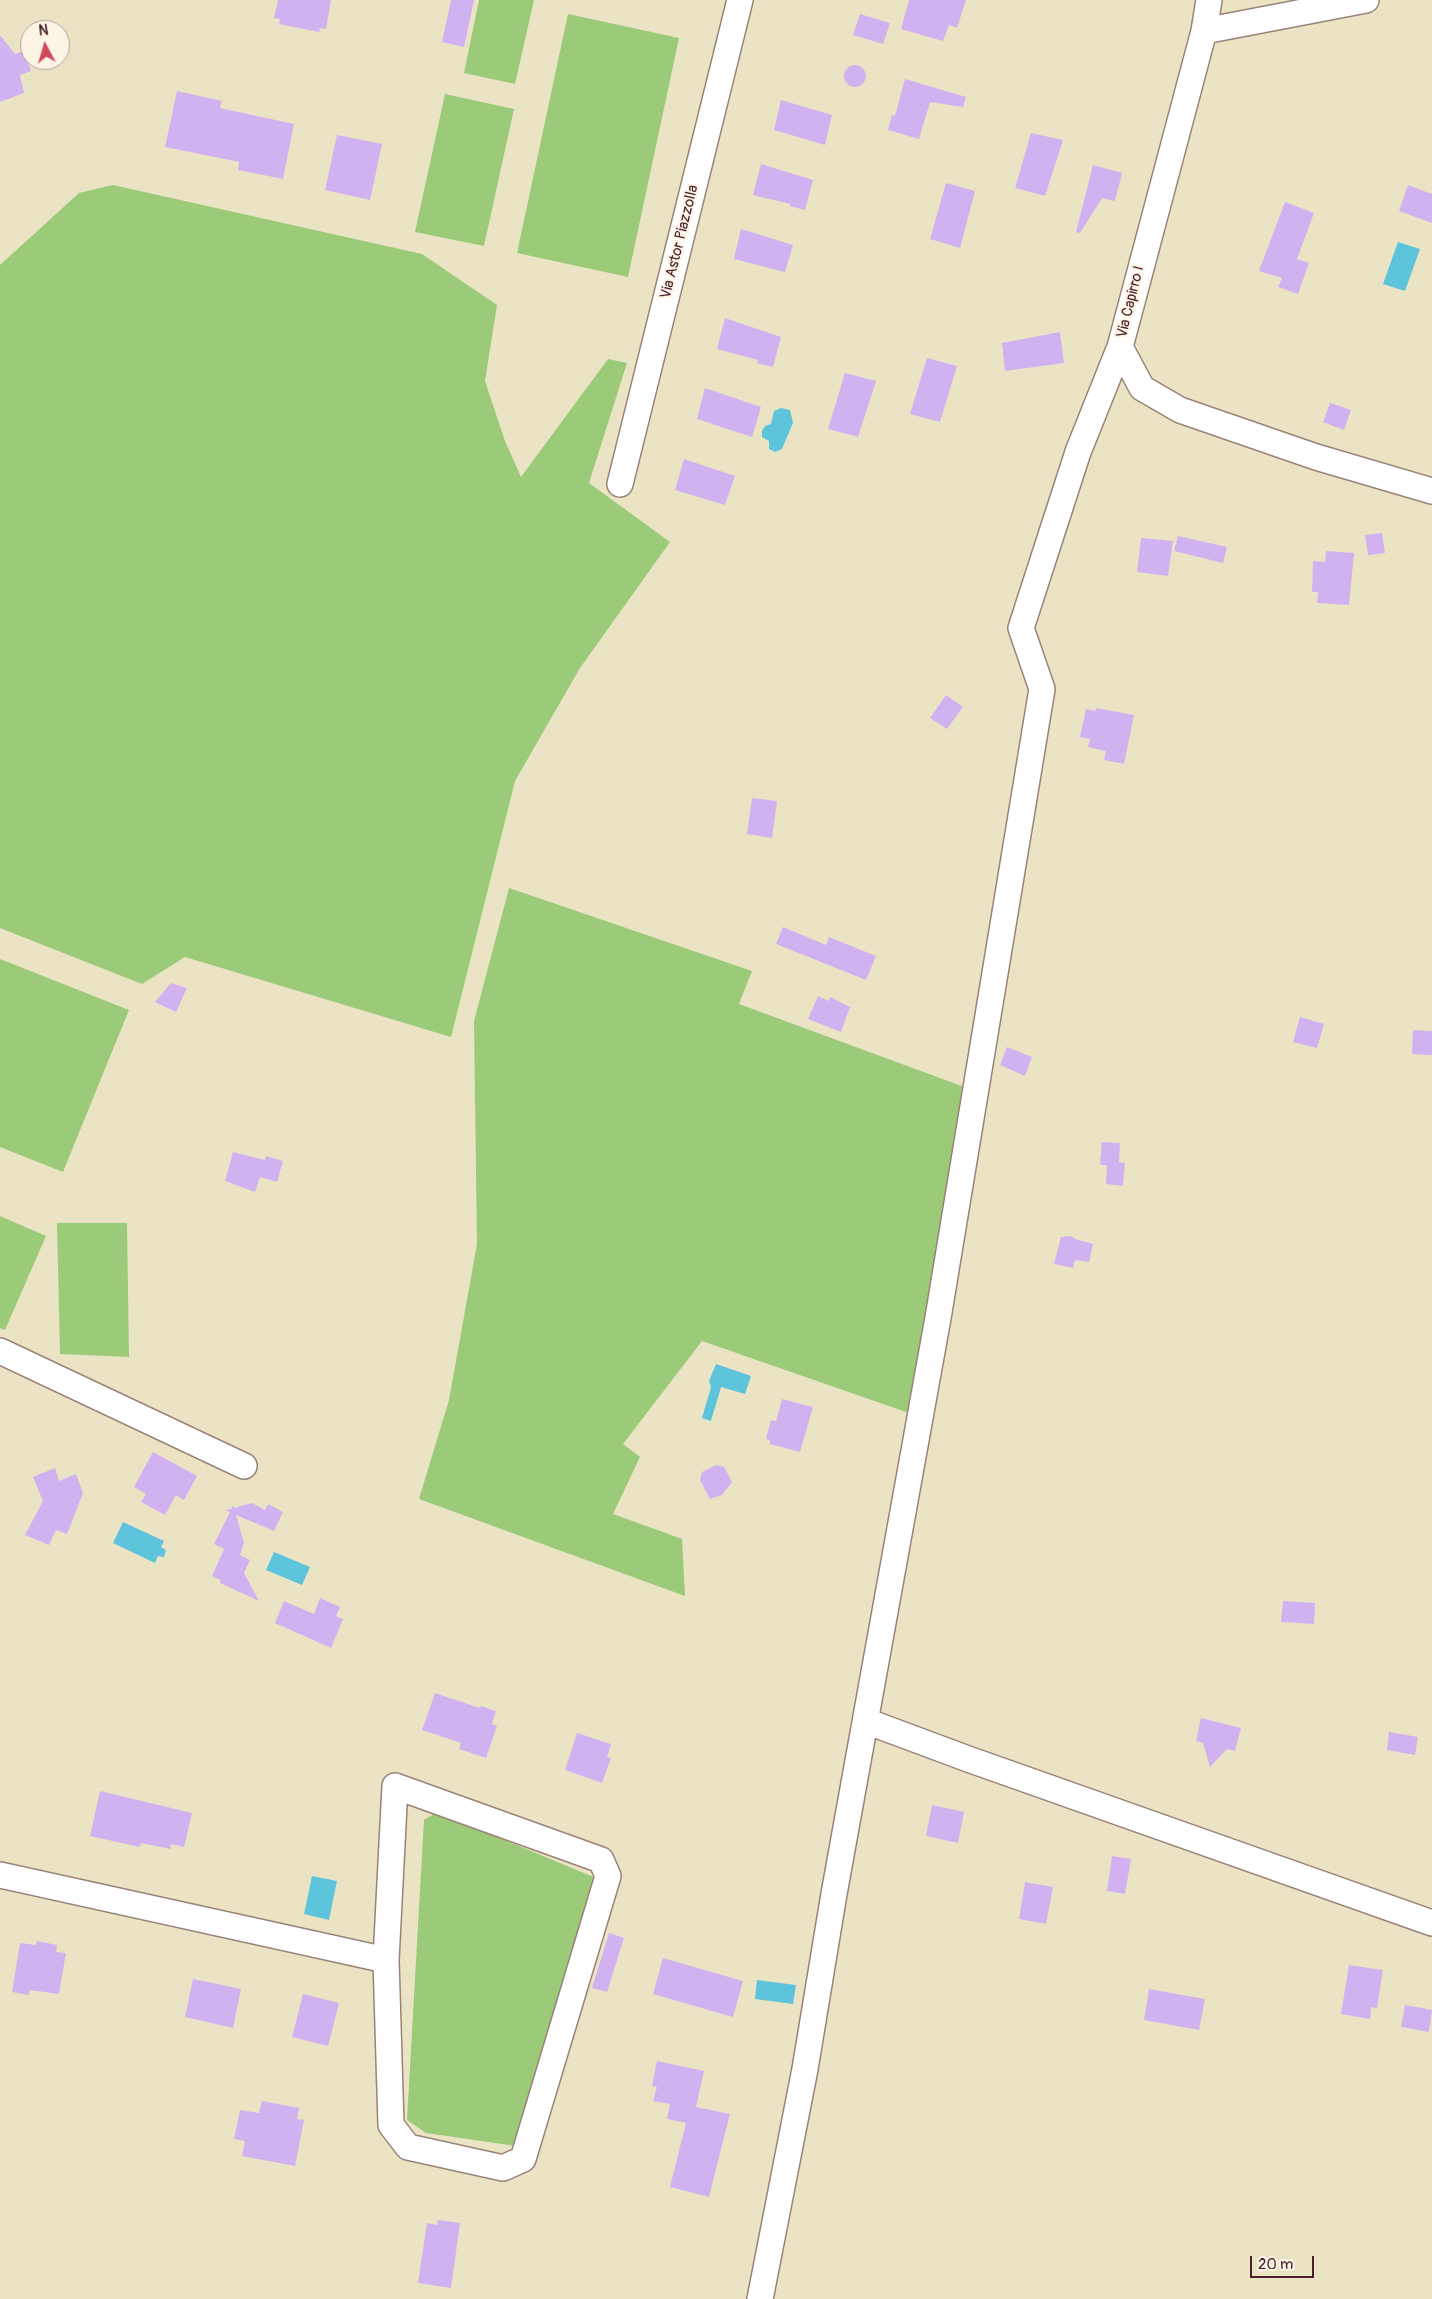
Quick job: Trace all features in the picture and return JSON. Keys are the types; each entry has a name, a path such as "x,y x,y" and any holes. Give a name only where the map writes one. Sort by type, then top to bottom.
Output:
{"street":[{"name":"Via Astor Piazzolla","path":"620,484 740,0"},
{"name":"Via Capirro I","path":"1209,0 1204,31 1120,347 1142,388 1180,410 1316,457 1432,491"},
{"path":"1204,31 1366,0"},
{"path":"760,2299 805,2069 836,1884 938,1318 1042,689 1021,628 1078,452 1120,347"},
{"path":"0,1350 244,1466"},
{"path":"866,1721 968,1759 1432,1923"},
{"path":"395,1786 601,1860 608,1876 523,2159 502,2168 408,2146 391,2125 386,1960 395,1786"},
{"path":"0,1875 386,1960"}],"green space":[{"path":"479,0 534,0 515,84 464,73"},
{"path":"568,14 679,38 628,277 517,253"},
{"path":"445,94 514,109 484,246 415,232"},
{"path":"113,185 422,254 497,305 485,381 505,441 521,477 608,359 627,363 589,483 670,542 580,668 515,781 451,1037 185,957 142,984 0,928 0,265 79,193"},
{"path":"509,888 752,971 739,1004 967,1088 909,1413 702,1341 623,1444 640,1457 613,1514 682,1539 685,1596 419,1499 449,1400 477,1244 474,1021"},
{"path":"0,959 129,1010 63,1172 0,1147"},
{"path":"0,1216 46,1236 5,1330 0,1328"},
{"path":"57,1223 127,1223 129,1357 60,1354"},
{"path":"437,1812 596,1878 516,2146 426,2133 407,2120 424,1820"}],"water":[{"path":"1398,242 1420,249 1405,291 1383,284"},
{"path":"781,408 790,410 793,423 782,449 775,452 769,449 769,441 762,437 762,431 765,426 771,424 774,411"},
{"path":"716,1364 751,1376 745,1394 721,1387 711,1421 702,1418 711,1387 709,1381"},
{"path":"123,1522 164,1541 161,1547 166,1550 164,1557 158,1556 155,1563 113,1543"},
{"path":"274,1552 310,1567 302,1585 266,1570"},
{"path":"312,1876 337,1881 329,1920 304,1914"},
{"path":"757,1980 796,1985 793,2004 755,1999"}],"building":[{"path":"278,0 331,0 326,29 320,28 319,32 279,24 280,19 274,18"},
{"path":"451,0 474,0 464,47 442,42"},
{"path":"909,0 966,0 957,28 949,25 943,41 901,29"},
{"path":"860,14 890,23 883,44 853,35"},
{"path":"0,35 15,54 20,52 20,70 31,71 20,75 24,93 0,102"},
{"path":"855,65 863,68 866,76 863,84 855,87 847,84 844,76 847,68"},
{"path":"905,79 966,97 963,107 930,102 919,139 888,130 892,115 895,116"},
{"path":"177,91 222,101 220,108 294,124 283,179 238,170 239,162 165,147"},
{"path":"781,100 832,115 825,145 774,130"},
{"path":"1031,133 1063,140 1045,196 1015,188"},
{"path":"337,135 382,144 370,200 325,190"},
{"path":"761,164 813,180 805,210 790,206 790,204 753,195"},
{"path":"1093,165 1122,173 1115,201 1102,198 1080,233 1076,232"},
{"path":"946,183 975,191 960,248 930,239"},
{"path":"1408,185 1432,194 1432,223 1399,211"},
{"path":"1285,202 1314,213 1297,259 1309,263 1298,294 1278,287 1282,278 1259,271"},
{"path":"741,229 793,245 785,272 734,259"},
{"path":"725,318 781,337 773,367 757,363 758,360 717,349"},
{"path":"1060,332 1064,363 1005,371 1002,343"},
{"path":"927,358 957,366 940,422 910,414"},
{"path":"845,373 876,381 858,437 828,429"},
{"path":"705,388 761,407 752,437 697,419"},
{"path":"1330,403 1351,410 1344,430 1323,422"},
{"path":"684,459 735,476 725,505 675,490"},
{"path":"1382,533 1385,553 1368,555 1365,535"},
{"path":"1178,536 1227,547 1223,563 1174,551"},
{"path":"1141,538 1173,541 1168,576 1137,572"},
{"path":"1326,551 1354,553 1349,605 1317,603 1318,592 1312,592 1313,561 1325,562"},
{"path":"946,695 963,707 947,729 930,718"},
{"path":"1096,708 1134,715 1124,764 1104,760 1106,751 1088,747 1090,739 1080,737 1086,709 1095,711"},
{"path":"752,798 777,801 772,838 747,834"},
{"path":"783,927 826,945 829,937 876,956 866,980 776,944"},
{"path":"171,983 187,988 176,1012 155,1002"},
{"path":"818,996 829,1001 830,997 850,1007 841,1032 808,1019"},
{"path":"1300,1017 1324,1024 1317,1048 1293,1042"},
{"path":"1413,1030 1432,1031 1432,1055 1412,1054"},
{"path":"1007,1047 1032,1057 1025,1076 1000,1065"},
{"path":"1102,1142 1120,1143 1119,1162 1125,1163 1123,1186 1106,1184 1107,1165 1100,1165"},
{"path":"233,1152 265,1160 266,1156 283,1161 277,1182 260,1177 255,1192 225,1181"},
{"path":"1071,1236 1093,1244 1089,1262 1075,1260 1073,1268 1054,1264 1061,1237"},
{"path":"782,1399 813,1407 800,1452 770,1444 770,1440 766,1439 771,1420 776,1421"},
{"path":"153,1452 197,1476 184,1500 176,1495 165,1515 141,1502 146,1494 134,1487"},
{"path":"716,1465 724,1467 732,1482 722,1495 710,1499 700,1480 702,1472"},
{"path":"55,1468 59,1481 76,1474 83,1493 67,1534 56,1530 49,1545 25,1535 43,1501 33,1477"},
{"path":"252,1503 265,1510 268,1504 283,1512 274,1531 236,1515 244,1543 240,1555 250,1560 244,1573 259,1601 220,1583 220,1580 212,1576 224,1549 214,1544 230,1512 225,1510 231,1509 233,1505 234,1508"},
{"path":"320,1598 340,1607 336,1616 343,1619 331,1648 275,1623 284,1601 314,1614"},
{"path":"1283,1601 1315,1603 1314,1624 1281,1622"},
{"path":"435,1693 480,1708 481,1706 496,1711 492,1724 497,1726 486,1758 459,1749 461,1743 422,1730"},
{"path":"1201,1718 1241,1728 1235,1751 1227,1749 1210,1767 1203,1743 1196,1741"},
{"path":"1389,1732 1418,1737 1415,1755 1387,1750"},
{"path":"577,1733 611,1744 607,1757 611,1758 602,1783 565,1770"},
{"path":"100,1791 192,1813 184,1847 171,1844 170,1849 141,1843 140,1847 90,1836"},
{"path":"932,1805 964,1812 958,1843 926,1836"},
{"path":"1112,1856 1131,1859 1125,1894 1107,1891"},
{"path":"1025,1882 1053,1887 1046,1924 1019,1919"},
{"path":"609,1933 624,1938 607,1992 592,1988"},
{"path":"37,1941 57,1945 56,1952 66,1953 59,1994 30,1990 29,1995 12,1992 20,1943 36,1945"},
{"path":"663,1958 743,1981 733,2017 653,1994"},
{"path":"1349,1965 1383,1970 1377,2008 1371,2007 1370,2019 1341,2014"},
{"path":"193,1979 241,1989 233,2028 185,2017"},
{"path":"1149,1989 1205,1999 1199,2030 1144,2020"},
{"path":"303,1994 339,2003 328,2046 292,2037"},
{"path":"1405,2005 1432,2010 1429,2032 1401,2027"},
{"path":"657,2061 704,2071 696,2107 730,2114 709,2197 670,2187 686,2123 667,2119 670,2104 653,2101 657,2087 652,2086"},
{"path":"262,2101 299,2108 297,2119 304,2120 295,2166 242,2156 245,2141 234,2139 240,2110 259,2113"},
{"path":"438,2220 460,2223 451,2288 418,2283 427,2223 437,2225"}]}
